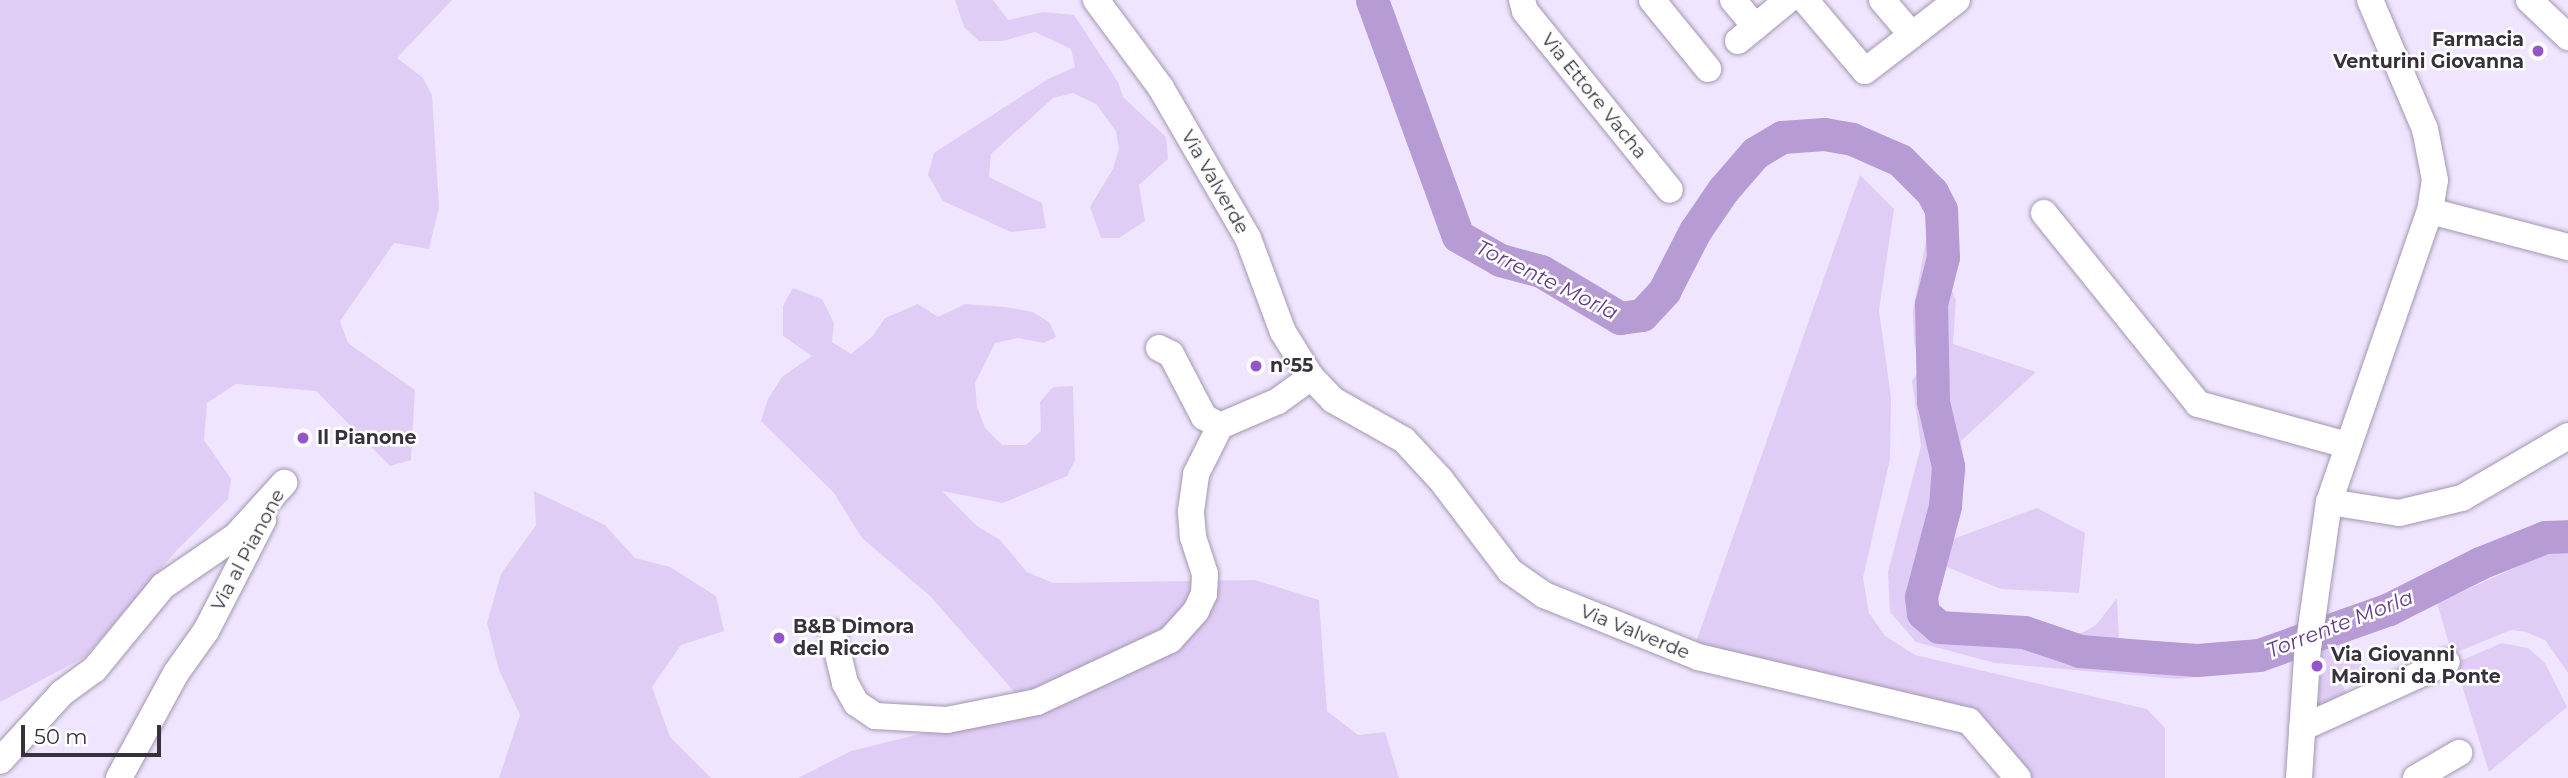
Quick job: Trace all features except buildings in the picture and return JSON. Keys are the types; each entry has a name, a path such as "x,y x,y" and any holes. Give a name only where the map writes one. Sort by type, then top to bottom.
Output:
{"street":[{"name":"Via Valverde","path":"1096,0 1161,88 1248,238 1283,332 1311,376 1333,400 1404,440 1441,480 1510,570 1533,589 1698,657 1969,722 2018,778"},
{"name":"Via Ettore Vacha","path":"1522,0 1525,11 1670,190"},
{"path":"1652,0 1708,69"},
{"path":"1733,0 1747,34 1788,0"},
{"path":"1805,0 1865,71 1957,0"},
{"path":"1882,0 1912,35"},
{"path":"2298,778 2307,656 2329,502 2430,211 2435,180 2425,129 2370,0"},
{"path":"2529,0 2568,37"},
{"path":"2430,211 2568,247"},
{"path":"2043,213 2198,404 2347,445"},
{"path":"1158,348 1171,354 1205,417 1220,426"},
{"path":"833,633 845,683 856,703 875,716 947,720 1037,702 1170,640 1196,611 1204,594 1205,574 1191,511 1196,474 1220,426 1278,401 1311,376"},
{"path":"2329,502 2399,513 2462,498 2568,436"},
{"name":"Via al Pianone","path":"0,761 62,693 93,670 163,586 228,542 284,482 206,631 176,673 119,778"},
{"path":"2302,728 2447,662"},
{"path":"2417,778 2459,753"}],"shaded area":[{"path":"0,0 452,0 397,58 423,78 432,95 439,208 429,249 394,243 340,321 348,343 415,390 411,460 390,466 316,391 236,384 207,403 204,440 231,479 228,499 177,550 85,657 0,702"},
{"path":"955,0 993,0 1008,20 1043,12 1074,15 1118,82 1123,97 1166,137 1168,159 1139,185 1145,221 1119,238 1101,238 1090,207 1113,169 1119,149 1116,131 1096,104 1073,93 1053,98 991,154 989,177 1042,203 1046,228 1011,232 943,201 928,175 934,153 1048,79 1075,67 1071,49 1035,32 1003,41 979,41 964,27"},
{"path":"1860,175 1894,209 1879,310 1891,398 1890,459 1863,578 1869,613 1885,636 1915,655 2147,709 2165,728 2165,778 2031,778 2001,737 1971,714 1695,645"},
{"path":"1927,234 1956,300 1953,344 2036,372 1961,441 1966,472 1959,509 1922,557 1916,592 1917,614 1922,623 1950,632 1980,625 2013,625 2048,635 2082,633 2096,625 2117,598 2119,641 2210,652 2232,646 2239,672 2177,679 1995,663 1916,642 1890,612 1888,572 1921,446 1912,381 1921,367 1914,343 1913,311"},
{"path":"793,288 822,299 834,323 832,342 851,354 873,336 885,318 918,304 938,317 965,304 1033,312 1050,323 1056,337 1044,343 1018,338 995,343 975,383 977,407 985,428 1002,445 1026,445 1041,431 1040,402 1053,387 1073,386 1075,460 1067,476 1003,503 942,491 977,526 1000,540 1027,572 1053,583 1255,580 1319,600 1327,711 1358,735 1385,732 1399,778 798,778 851,751 944,728 1018,696 930,596 862,538 834,493 761,421 768,399 782,377 812,356 783,336 783,306"},
{"path":"534,491 605,525 635,558 670,567 716,596 724,631 681,645 652,687 670,737 711,778 499,778 520,715 499,670 487,623 501,574 536,525"},
{"path":"2037,508 2085,533 2079,593 2001,589 1942,565 1948,541"},
{"path":"2557,549 2568,549 2568,673 2545,640 2526,632 2511,630 2452,654 2437,603"},
{"path":"2348,640 2366,670 2341,682 2349,699 2317,710 2323,650"},
{"path":"2502,643 2528,648 2545,663 2567,707 2489,772 2455,663"}],"waterway":[{"name":"Torrente Morla","path":"1372,0 1458,236 1500,260 1541,271 1620,318 1642,315 1664,291 1695,231 1723,190 1755,153 1782,137 1824,134 1852,139 1900,160 1932,192 1941,210 1943,257 1931,304 1933,402 1948,466 1945,506 1921,597 1923,613 1939,627 2024,632 2080,651 2197,660 2259,655 2389,609 2480,563 2545,537 2568,536"}],"place":[{"name":"Farmacia Venturini Giovanna","path":"2538,51"},
{"name":"n°55","path":"1256,366"},
{"name":"Il Pianone","path":"303,438"},
{"name":"B&B Dimora del Riccio","path":"779,638"},
{"name":"Via Giovanni Maironi da Ponte","path":"2317,666"}]}
